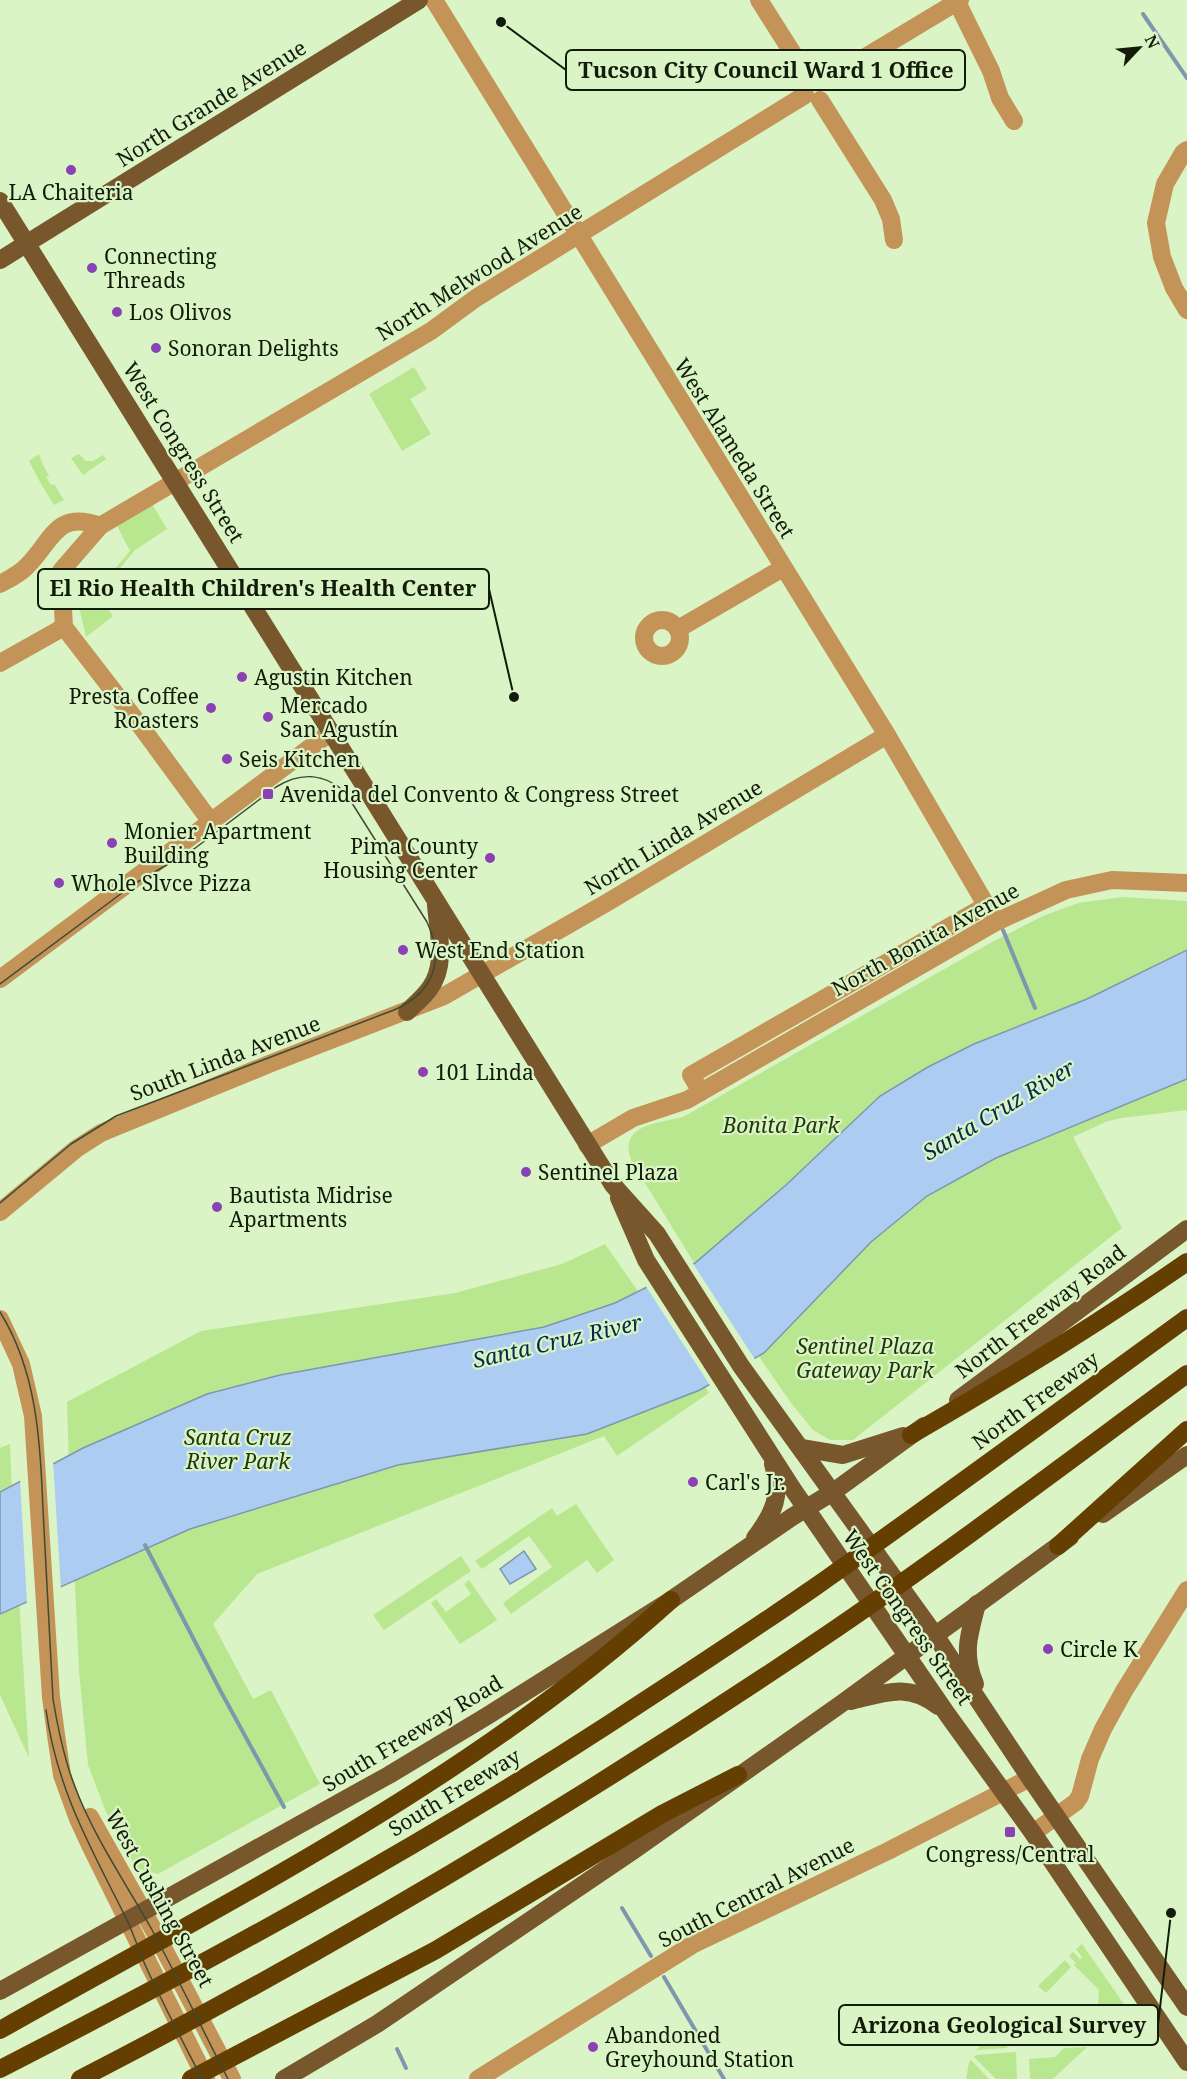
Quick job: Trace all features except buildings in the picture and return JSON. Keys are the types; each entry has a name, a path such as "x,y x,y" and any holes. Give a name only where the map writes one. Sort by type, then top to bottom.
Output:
{"highway":[{"path":"911,1435 1015,1375 1118,1310 1187,1262"},
{"name":"North Freeway","path":"910,1519 1187,1318"},
{"path":"80,2079 248,1990 510,1838 616,1772 837,1628 1187,1374"},
{"path":"1058,1545 1187,1430"},
{"name":"South Freeway","path":"0,2069 227,1949 480,1804 606,1726 811,1590 910,1519"},
{"path":"0,2030 335,1842 449,1771 562,1690 670,1600"},
{"path":"191,2079 436,1950 662,1814 738,1775"}],"main road":[{"name":"North Grande Avenue","path":"0,260 419,0"},
{"name":"West Congress Street","path":"0,201 587,1145 614,1185 657,1234 741,1366 935,1635 1187,2007"},
{"path":"407,1012 430,988 436,977 440,949 436,900"},
{"name":"West Congress Street","path":"614,1185 646,1260 770,1454 946,1714 1033,1833 1187,2062"},
{"name":"North Freeway Road","path":"833,1492 1187,1229"},
{"path":"801,1448 843,1455 892,1438 911,1435"},
{"path":"748,1547 770,1515 777,1497 777,1479 770,1454"},
{"path":"284,2079 343,2045 414,1999 634,1850 1187,1455"},
{"name":"South Freeway Road","path":"0,1992 389,1775 670,1600 833,1492"},
{"path":"977,1604 967,1643 967,1658 984,1708"},
{"path":"841,1704 890,1691 904,1690 925,1697 946,1714"}],"street":[{"name":"West Alameda Street","path":"434,0 887,735 996,922"},
{"path":"759,0 883,200 891,219 894,240"},
{"name":"North Melwood Avenue","path":"64,627 61,571 100,526 431,331 476,298 959,1"},
{"path":"959,1 991,71 1000,98 1014,121"},
{"path":"1187,150 1165,184 1156,223 1162,257 1174,288 1187,310"},
{"path":"0,584 26,568 56,530 70,521 85,521 100,526"},
{"path":"678,629 783,568"},
{"path":"0,663 64,627 211,822"},
{"path":"3,971 332,732"},
{"name":"North Linda Avenue","path":"482,975 887,735"},
{"name":"North Bonita Avenue","path":"587,1145 633,1118 687,1100 996,922 1072,888 1112,880 1187,883"},
{"name":"North Bonita Avenue","path":"701,1092 691,1075 987,905"},
{"name":"South Linda Avenue","path":"0,1212 76,1149 101,1133 139,1115 407,1012 444,996 482,975"},
{"name":"West Cushing Street","path":"0,1319 21,1364 33,1416 46,1629 56,1735 82,1802 206,2079"},
{"path":"1033,1833 1076,1802 1080,1796 1090,1759 1103,1729 1187,1590"},
{"name":"South Central Avenue","path":"478,2079 692,1946 899,1846 1030,1778"},
{"name":"West Cushing Street","path":"135,1916 232,2079"}],"green space":[{"path":"414,367 427,389 410,399 431,434 402,451 369,394"},
{"path":"39,454 49,476 46,477 51,485 54,484 64,500 54,505 29,461"},
{"path":"79,454 86,461 93,461 103,455 106,459 83,475 71,458"},
{"path":"152,504 167,529 135,550 98,595 113,616 86,637 77,598 93,594 130,551 117,526"},
{"path":"1122,897 1187,901 1187,1110 1108,1121 1073,1137 1122,1228 853,1440 830,1440 813,1430 791,1403 693,1261 632,1162 629,1150 630,1140 642,1128 683,1117 994,941 1043,916 1078,903"},
{"name":"Santa Cruz River Park","path":"605,1244 709,1393 617,1456 604,1436 257,1574 213,1624 253,1699 271,1690 320,1784 158,1874 136,1868 106,1812 88,1765 79,1671 71,1500 19,1598 29,1758 0,1695 0,1448 10,1444 12,1493 69,1467 67,1402 201,1331 455,1293 562,1264"},
{"path":"576,1504 614,1560 597,1573 587,1560 511,1614 503,1603 552,1567 529,1536 482,1569 475,1561 552,1508 557,1516"},
{"path":"461,1556 471,1571 384,1630 373,1615"},
{"path":"469,1580 497,1620 460,1644 431,1603 436,1599 446,1612 471,1594 464,1584"},
{"path":"1082,1944 1126,2007 1092,2041 1083,2042 1082,2033 1097,2017 1099,1990 1074,1965 1076,1963 1069,1956 1073,1952 1080,1959 1082,1957 1076,1949"},
{"path":"1065,1960 1071,1967 1046,1993 1038,1986"},
{"path":"994,2033 1008,2048 976,2050"},
{"path":"1087,2047 1053,2079 1030,2079 1029,2059 1055,2057 1064,2048"},
{"path":"1016,2052 1017,2079 996,2079 974,2057 976,2055"},
{"path":"971,2060 989,2079 966,2079"}],"water":[{"name":"Santa Cruz River","path":"1187,950 1187,1079 996,1158 927,1196 871,1242 764,1353 700,1390 587,1434 398,1465 190,1529 0,1614 0,1492 83,1448 207,1394 280,1375 544,1327 615,1303 695,1263 786,1185 880,1096 928,1067 974,1044 1087,999"},
{"path":"524,1551 536,1569 510,1584 500,1569"}],"pier":[{"path":"692,1262 756,1361 711,1387 645,1285"},
{"path":"53,1461 61,1590 27,1605 20,1479"}],"waterway":[{"path":"1143,14 1187,78"},
{"path":"1003,930 1035,1008"},
{"path":"145,1545 284,1807"},
{"path":"622,1908 651,1956"},
{"path":"664,1977 724,2079"},
{"path":"397,2049 406,2068"}],"tram line":[{"path":"0,984 134,884 194,849 276,787 303,777 329,781 345,792 427,922 435,950 435,962 427,985 408,1003 116,1116 71,1144 0,1203"},
{"path":"0,1312 24,1363 36,1417 53,1699 68,1766 91,1824 151,1928 228,2079"},
{"path":"46,1710 58,1766 77,1818 129,1924 153,1983 202,2079"}],"place":[{"name":"Tucson City Council Ward 1 Office","path":"501,22"},
{"name":"LA Chaiteria","path":"71,170"},
{"name":"Connecting Threads","path":"92,268"},
{"name":"Los Olivos","path":"117,312"},
{"name":"Sonoran Delights","path":"156,348"},
{"name":"Agustin Kitchen","path":"242,677"},
{"name":"El Rio Health Children's Health Center","path":"514,697"},
{"name":"Presta Coffee Roasters","path":"211,708"},
{"name":"Mercado San Agustín","path":"268,717"},
{"name":"Seis Kitchen","path":"227,759"},
{"name":"Avenida del Convento & Congress Street","path":"268,794"},
{"name":"Monier Apartment Building","path":"112,843"},
{"name":"Pima County Housing Center","path":"490,858"},
{"name":"Whole Slvce Pizza","path":"59,883"},
{"name":"West End Station","path":"403,950"},
{"name":"101 Linda","path":"423,1072"},
{"name":"Sentinel Plaza","path":"526,1172"},
{"name":"Bautista Midrise Apartments","path":"217,1207"},
{"name":"Carl's Jr.","path":"693,1482"},
{"name":"Circle K","path":"1048,1649"},
{"name":"Congress/Central","path":"1010,1832"},
{"name":"Arizona Geological Survey","path":"1171,1913"},
{"name":"Abandoned Greyhound Station","path":"593,2047"}],"park label":[{"name":"Bonita Park","path":"781,1125"},
{"name":"Sentinel Plaza Gateway Park","path":"865,1358"}]}
